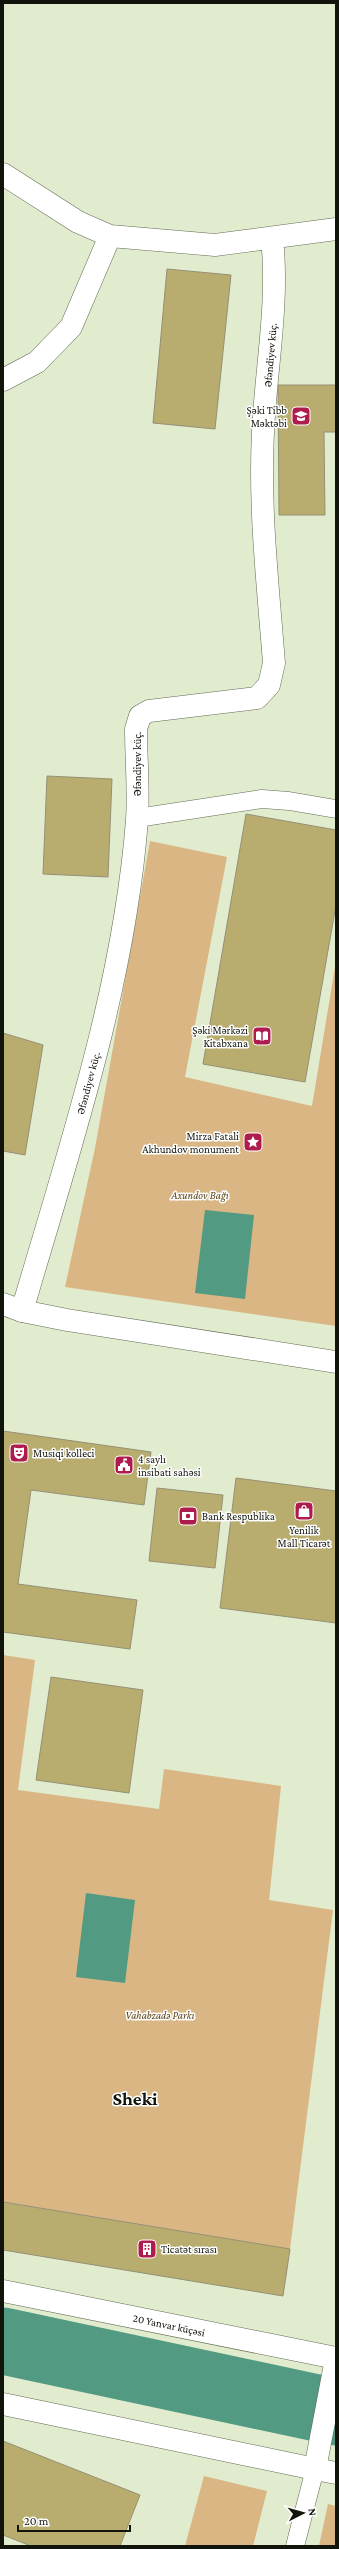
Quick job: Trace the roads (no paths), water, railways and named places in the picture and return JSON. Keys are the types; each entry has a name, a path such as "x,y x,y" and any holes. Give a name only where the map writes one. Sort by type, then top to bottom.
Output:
{"street":[{"path":"3,174 78,222 110,236 215,245 336,228"},
{"path":"3,380 38,362 71,327 110,236"},
{"name":"Əfəndiyev küç.","path":"12,1307 93,1068 125,918 137,818 136,729 140,716 149,711 257,698 269,685 274,663 262,493 263,432 275,290 272,238"},
{"path":"12,1307 164,1336 336,1362"},
{"name":"20 Yanvar küçəsi","path":"3,2291 336,2358"},
{"path":"3,2404 326,2471 322,2438 336,2358"}],"lane":[{"path":"137,818 262,799 289,801 336,809"},
{"path":"295,2546 326,2471"}],"waterway":[{"path":"3,2341 336,2412"}],"place":[{"name":"Şəki Tibb Məktəbi","path":"301,416"},
{"name":"Şəki Mərkəzi Kitabxana","path":"262,1036"},
{"name":"Mirza Fatali Akhundov monument","path":"253,1142"},
{"name":"Musiqi kolleci","path":"19,1453"},
{"name":"4 saylı insibati sahəsi","path":"124,1465"},
{"name":"Yenilik Mall Ticarət","path":"304,1511"},
{"name":"Bank Respublika","path":"188,1516"},
{"name":"Ticatət sırası","path":"147,2249"}],"district":[{"name":"Sheki","path":"135,2098"}],"park label":[{"name":"Axundov Bağı","path":"200,1195"},
{"name":"Vahabzadə Parkı","path":"160,2015"}]}
